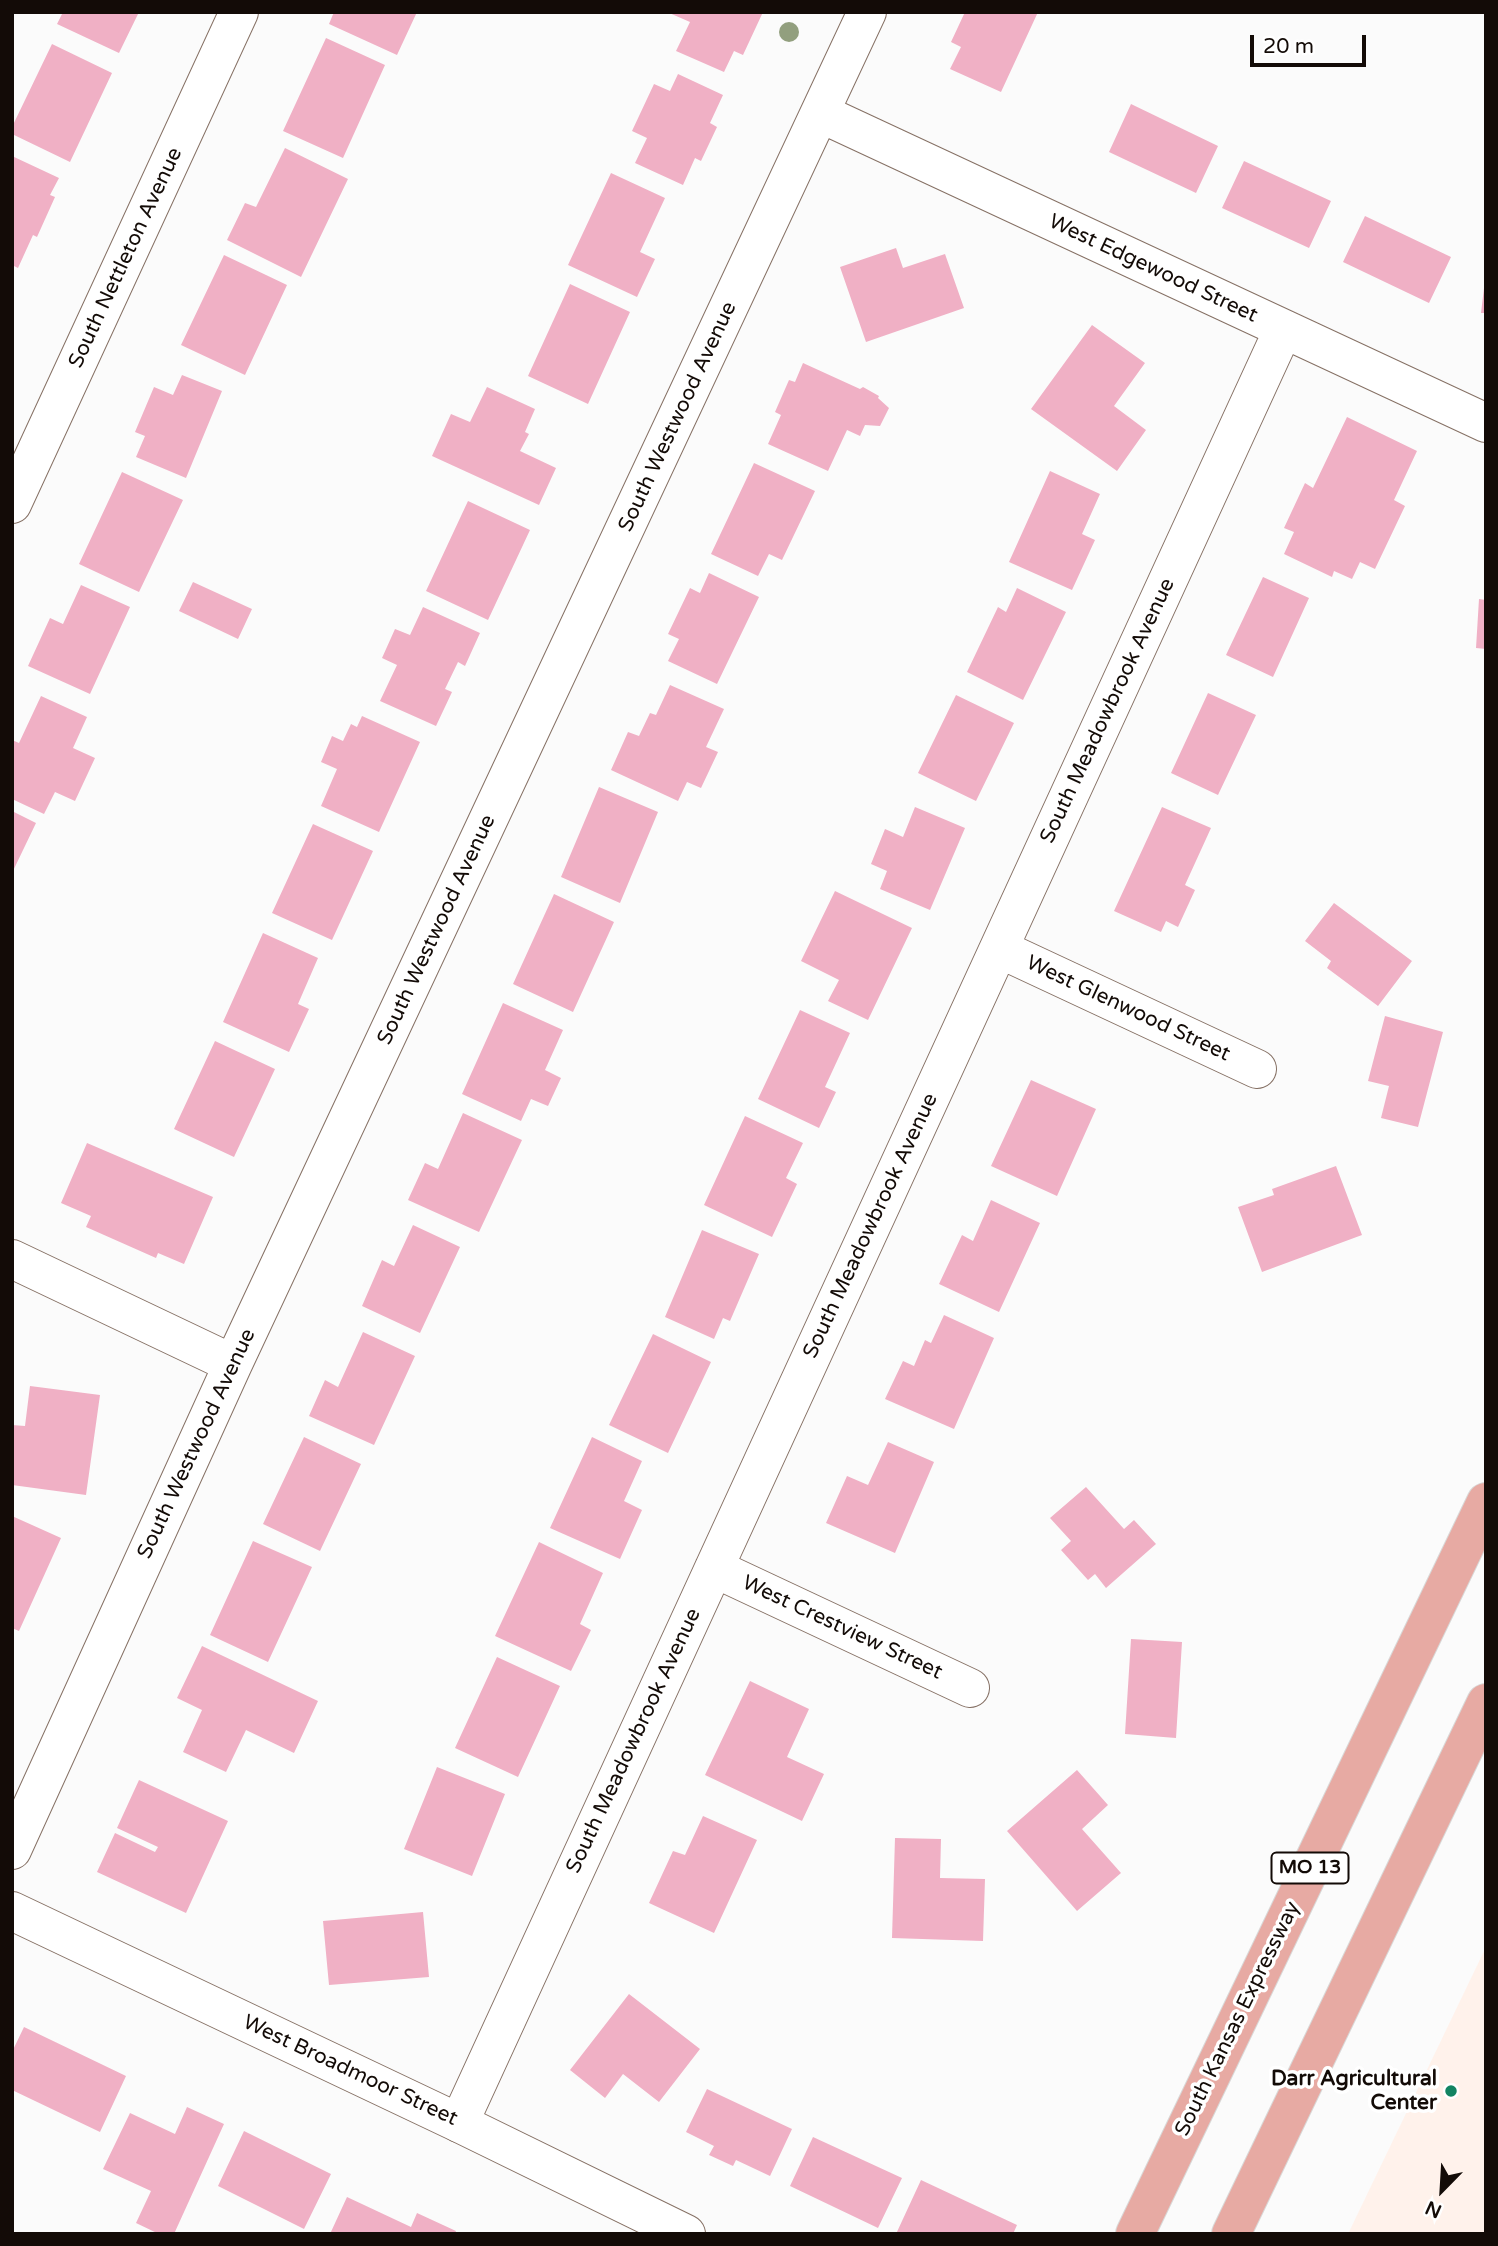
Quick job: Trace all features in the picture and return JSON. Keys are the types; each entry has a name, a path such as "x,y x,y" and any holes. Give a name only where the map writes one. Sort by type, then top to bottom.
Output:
{"main road":[{"name":"South Kansas Expressway","path":"1135,2234 1486,1502"},
{"path":"1231,2234 1486,1703"}],"street":[{"name":"South Nettleton Avenue","path":"12,504 239,12"},
{"name":"South Westwood Avenue","path":"12,1850 233,1364 867,12"},
{"name":"West Edgewood Street","path":"820,113 1486,423"},
{"name":"South Meadowbrook Avenue","path":"459,2123 1283,330"},
{"name":"West Glenwood Street","path":"1000,949 1257,1069"},
{"path":"12,1259 233,1364"},
{"name":"West Crestview Street","path":"714,1568 970,1688"},
{"name":"West Broadmoor Street","path":"12,1911 686,2234"}],"shaded area":[{"name":"Darr Agricultural Center","path":"1486,1947 1486,2234 1348,2234"}],"building":[{"path":"63,12 139,12 119,53 57,24"},
{"path":"334,12 417,12 397,55 329,24"},
{"path":"667,12 763,12 743,55 734,51 724,72 676,51 690,22"},
{"path":"965,12 1038,12 1001,92 950,69 961,47 951,42"},
{"path":"326,38 385,65 343,158 283,131"},
{"path":"52,44 112,73 70,162 12,134 12,127"},
{"path":"678,74 723,95 710,123 717,127 701,161 695,158 683,185 635,163 647,138 632,131 654,84 670,91"},
{"path":"1131,104 1218,146 1196,193 1109,152"},
{"path":"285,148 348,179 301,277 227,240 245,203 256,207"},
{"path":"12,156 59,178 50,195 55,197 37,237 33,235 18,268 12,265"},
{"path":"1244,161 1331,201 1309,248 1222,208"},
{"path":"611,173 665,198 640,252 655,259 637,297 568,265"},
{"path":"1365,216 1451,257 1429,303 1343,262"},
{"path":"896,248 903,268 945,254 964,308 866,342 840,267"},
{"path":"224,255 287,285 245,375 181,345"},
{"path":"570,284 630,312 588,404 528,376"},
{"path":"1484,288 1486,313 1481,313"},
{"path":"1092,325 1145,363 1114,406 1146,430 1117,471 1031,409"},
{"path":"803,363 860,389 863,387 879,396 889,408 880,426 865,425 860,436 847,430 828,471 768,444 781,415 775,412 789,380 795,382"},
{"path":"182,375 222,391 186,478 136,457 145,436 135,432 154,387 173,395"},
{"path":"487,387 535,409 525,432 529,434 520,451 556,468 539,505 432,456 451,414 470,422"},
{"path":"1347,417 1417,451 1394,500 1405,506 1375,569 1360,562 1352,579 1334,571 1332,577 1284,554 1294,532 1284,528 1305,483 1313,488"},
{"path":"754,463 815,491 782,560 769,554 758,576 711,554"},
{"path":"1050,471 1100,494 1082,534 1095,540 1072,590 1009,562"},
{"path":"122,472 183,500 139,592 79,564"},
{"path":"468,501 530,530 488,620 426,591"},
{"path":"709,573 759,597 717,684 668,661 679,639 668,634 690,588 700,593"},
{"path":"1263,577 1309,598 1273,677 1226,655"},
{"path":"193,582 252,609 238,639 179,611"},
{"path":"81,585 130,607 90,694 28,666 50,618 63,624"},
{"path":"1017,588 1066,612 1023,700 967,672 998,607 1006,612"},
{"path":"1479,599 1486,600 1486,649 1476,648"},
{"path":"423,607 480,633 465,666 458,662 445,689 452,692 436,726 380,701 397,665 382,658 395,629 410,635"},
{"path":"670,685 724,709 706,747 718,752 701,788 687,782 678,801 611,770 628,732 639,736 650,713 656,715"},
{"path":"1208,693 1256,715 1218,795 1171,773"},
{"path":"956,695 1014,723 976,801 918,773"},
{"path":"41,696 87,717 73,748 95,758 75,801 55,792 44,814 12,799 12,740 19,743"},
{"path":"362,716 420,742 379,832 321,806 337,769 321,762 332,736 343,741 351,724 357,727"},
{"path":"599,787 658,812 620,903 561,877"},
{"path":"915,807 965,828 930,910 880,889 887,871 871,864 885,829 903,837"},
{"path":"1162,807 1211,828 1185,885 1195,890 1178,927 1166,921 1161,932 1114,911"},
{"path":"12,811 36,823 12,873"},
{"path":"313,824 373,851 332,940 272,913"},
{"path":"835,891 912,928 868,1020 828,1001 839,980 801,961"},
{"path":"554,894 614,922 573,1012 513,984"},
{"path":"1334,903 1412,961 1378,1006 1327,968 1331,961 1305,941"},
{"path":"263,933 318,958 298,1004 309,1009 289,1052 223,1022"},
{"path":"503,1003 563,1030 545,1070 561,1078 548,1106 531,1099 521,1121 462,1094"},
{"path":"800,1010 850,1033 825,1087 836,1092 819,1128 758,1099"},
{"path":"1385,1016 1443,1032 1418,1127 1381,1118 1389,1086 1368,1081"},
{"path":"215,1041 275,1069 234,1157 174,1129"},
{"path":"1031,1080 1096,1109 1057,1196 991,1166"},
{"path":"463,1113 522,1140 479,1232 408,1200 425,1163 438,1169"},
{"path":"745,1116 803,1143 786,1178 797,1184 772,1237 704,1205"},
{"path":"87,1143 213,1197 184,1264 158,1253 156,1258 86,1227 91,1216 61,1203"},
{"path":"1336,1166 1362,1235 1262,1272 1238,1207 1274,1195 1272,1189"},
{"path":"991,1200 1040,1223 999,1312 939,1284 962,1235 973,1241"},
{"path":"413,1225 460,1247 420,1333 362,1306 382,1260 394,1266"},
{"path":"702,1230 759,1254 730,1321 723,1318 714,1339 665,1317"},
{"path":"944,1315 994,1338 954,1429 885,1399 903,1361 914,1366 925,1340 931,1343"},
{"path":"363,1332 415,1356 374,1445 309,1416 325,1380 338,1387"},
{"path":"653,1334 711,1362 668,1453 609,1425"},
{"path":"30,1386 100,1395 86,1495 12,1485 12,1425 25,1426"},
{"path":"304,1437 361,1464 320,1551 263,1524"},
{"path":"592,1437 642,1461 624,1501 642,1510 620,1559 550,1528"},
{"path":"888,1442 934,1462 895,1553 826,1523 847,1476 868,1485"},
{"path":"1086,1487 1124,1529 1134,1520 1156,1544 1106,1588 1095,1574 1088,1580 1061,1550 1071,1541 1050,1518"},
{"path":"12,1516 61,1538 19,1631 12,1628"},
{"path":"253,1541 312,1567 268,1662 210,1635"},
{"path":"539,1542 603,1573 580,1624 591,1630 571,1671 495,1636"},
{"path":"1131,1639 1182,1642 1176,1738 1125,1734"},
{"path":"202,1646 318,1701 294,1753 246,1730 226,1772 183,1752 202,1710 177,1698"},
{"path":"497,1657 560,1686 518,1777 455,1748"},
{"path":"750,1681 809,1709 787,1757 824,1774 802,1821 705,1775"},
{"path":"437,1767 505,1794 472,1876 404,1849"},
{"path":"1077,1770 1108,1805 1082,1829 1121,1873 1077,1911 1007,1831"},
{"path":"139,1780 228,1821 186,1913 97,1872 115,1833 155,1852 158,1847 117,1828"},
{"path":"703,1816 757,1840 714,1933 649,1903 673,1851 685,1855"},
{"path":"895,1838 941,1839 940,1878 985,1879 983,1941 892,1938"},
{"path":"423,1912 429,1977 329,1985 323,1921"},
{"path":"629,1994 700,2049 659,2102 623,2074 605,2098 570,2070"},
{"path":"24,2027 126,2076 100,2132 12,2090 12,2052"},
{"path":"707,2089 792,2129 770,2176 736,2160 733,2166 709,2155 714,2146 686,2132"},
{"path":"187,2107 224,2124 174,2234 159,2234 136,2223 151,2191 103,2169 130,2113 175,2134"},
{"path":"244,2131 331,2174 304,2229 218,2186"},
{"path":"813,2137 902,2178 878,2228 790,2186"},
{"path":"921,2180 1017,2225 1013,2234 896,2234"},
{"path":"347,2197 411,2227 417,2213 456,2231 455,2234 330,2234"}],"place":[{"name":"Darr Agricultural Center","path":"1451,2091"}]}
